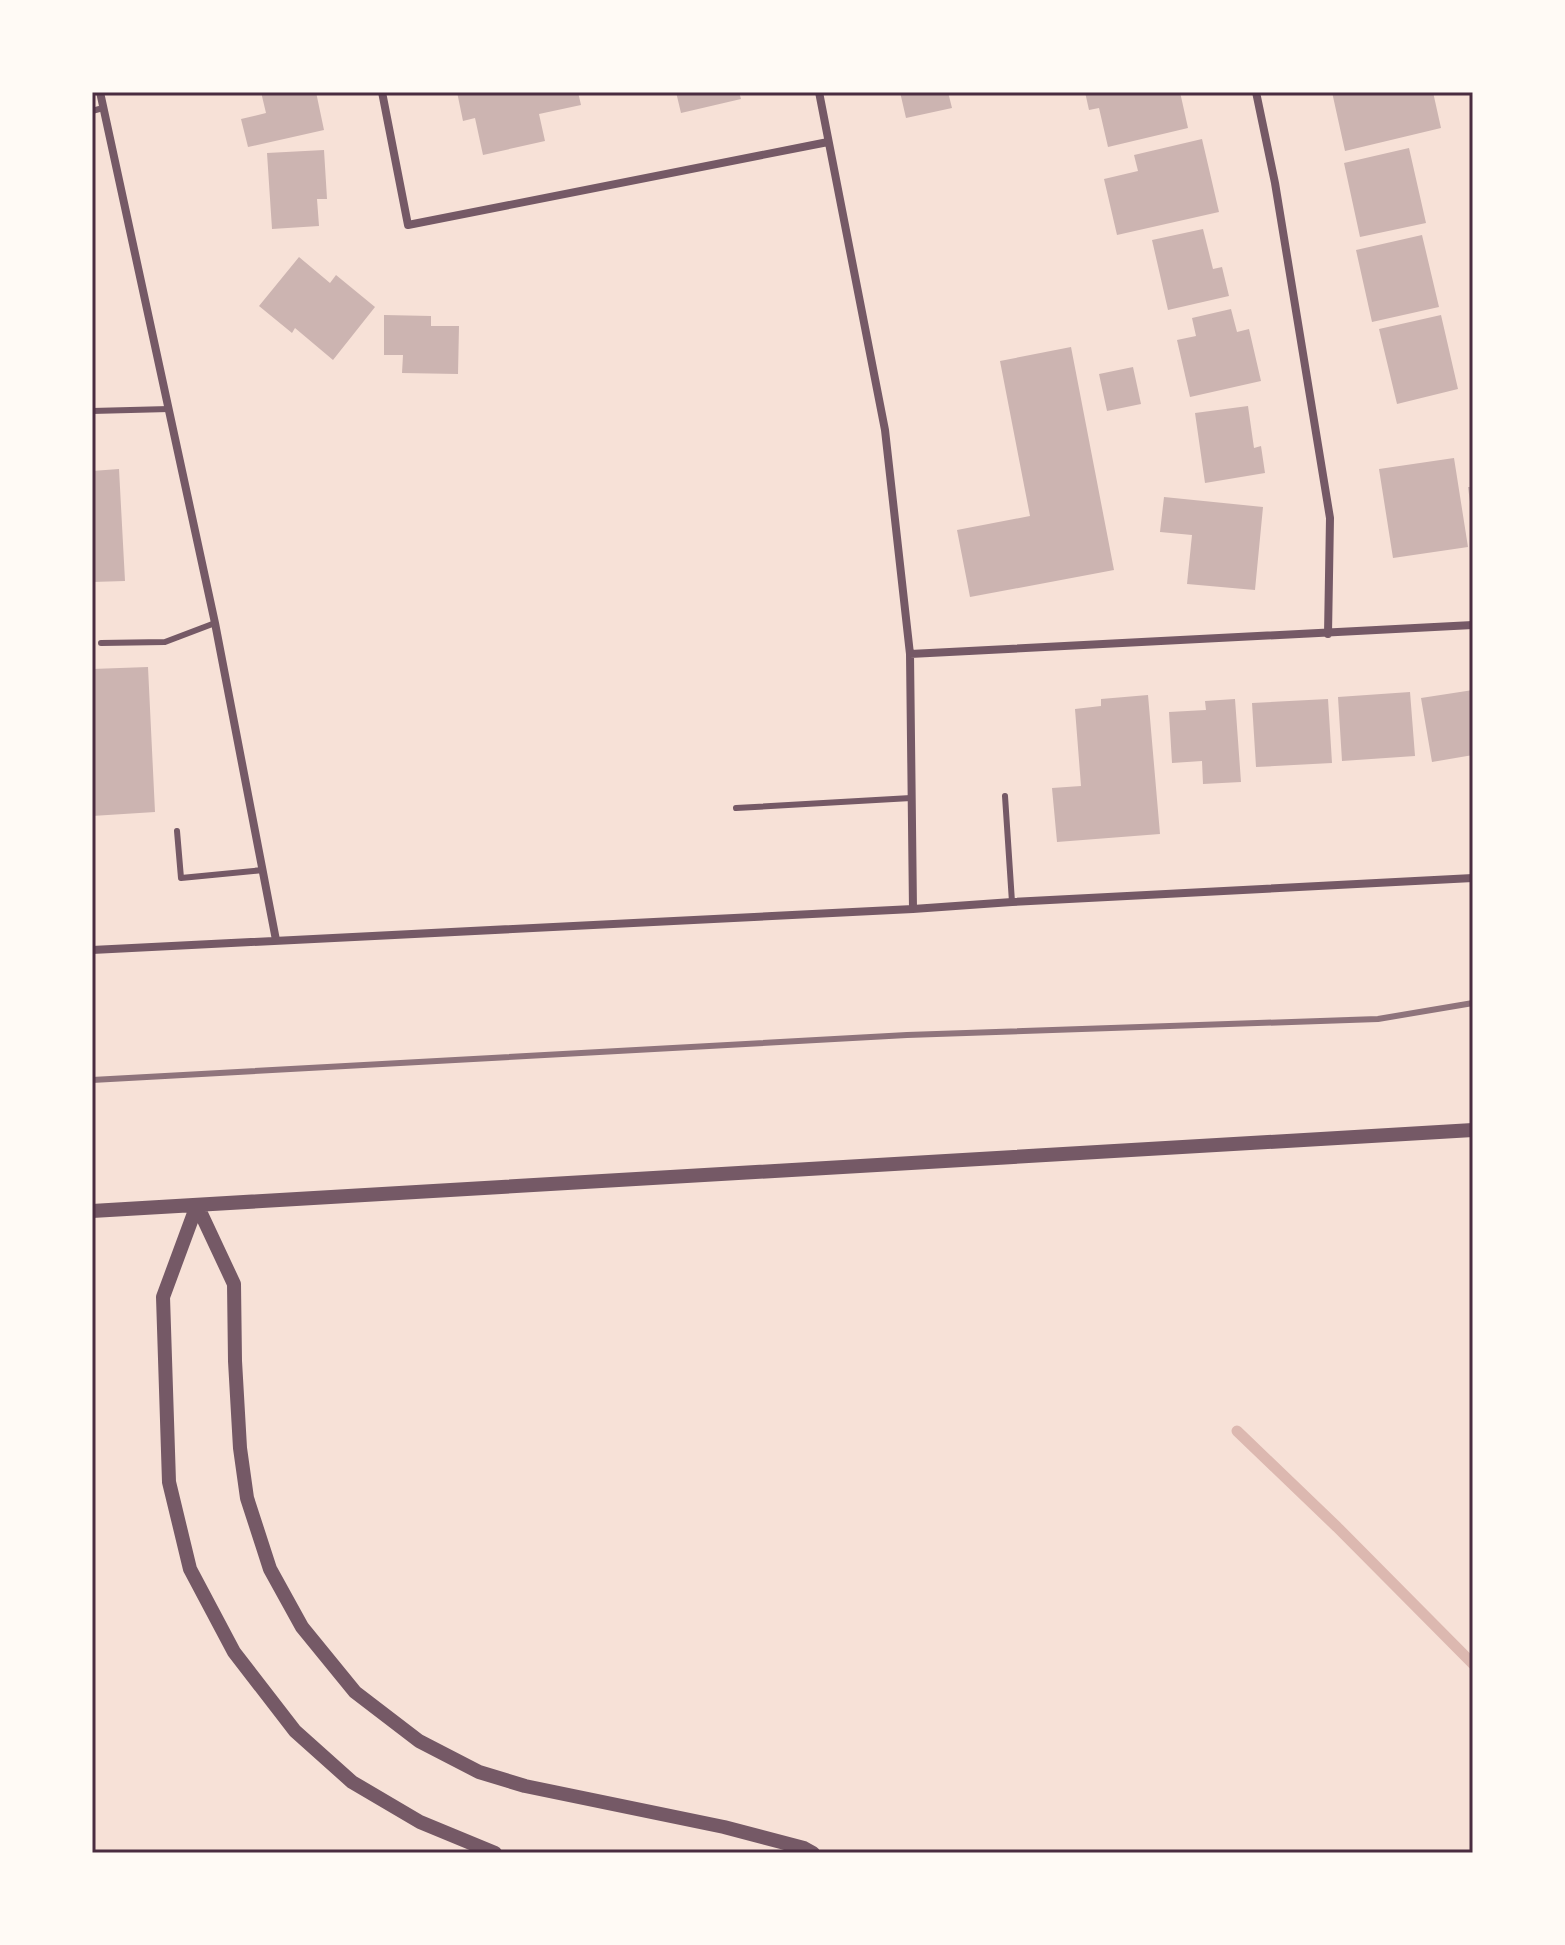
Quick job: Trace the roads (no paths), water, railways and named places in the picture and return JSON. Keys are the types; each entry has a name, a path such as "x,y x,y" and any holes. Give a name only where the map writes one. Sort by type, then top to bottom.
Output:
{"street":[{"path":"100,92 215,623 276,940"},
{"path":"382,92 408,225 828,142"},
{"path":"819,92 885,430 910,654 913,909"},
{"path":"1256,92 1275,183 1330,518 1328,634"},
{"path":"910,654 1473,625"},
{"path":"92,950 1473,878"},
{"path":"92,1211 1473,1130"},
{"path":"197,1205 163,1297 169,1482 190,1569 234,1652 295,1731 352,1782 420,1822 495,1853"},
{"path":"197,1205 234,1284 240,1448 247,1498 270,1569 302,1627 355,1692 419,1741 479,1772 525,1786 724,1827 813,1853"}],"lane":[{"path":"92,111 103,108"},
{"path":"92,411 169,409"},
{"path":"101,643 165,642 215,623"},
{"path":"1005,796 1012,902"},
{"path":"736,808 911,798"},
{"path":"177,831 181,878 263,870"}],"waterway":[{"path":"1237,1431 1473,1664"}],"railway":[{"path":"92,1080 907,1035 1378,1019 1473,1003"}]}
